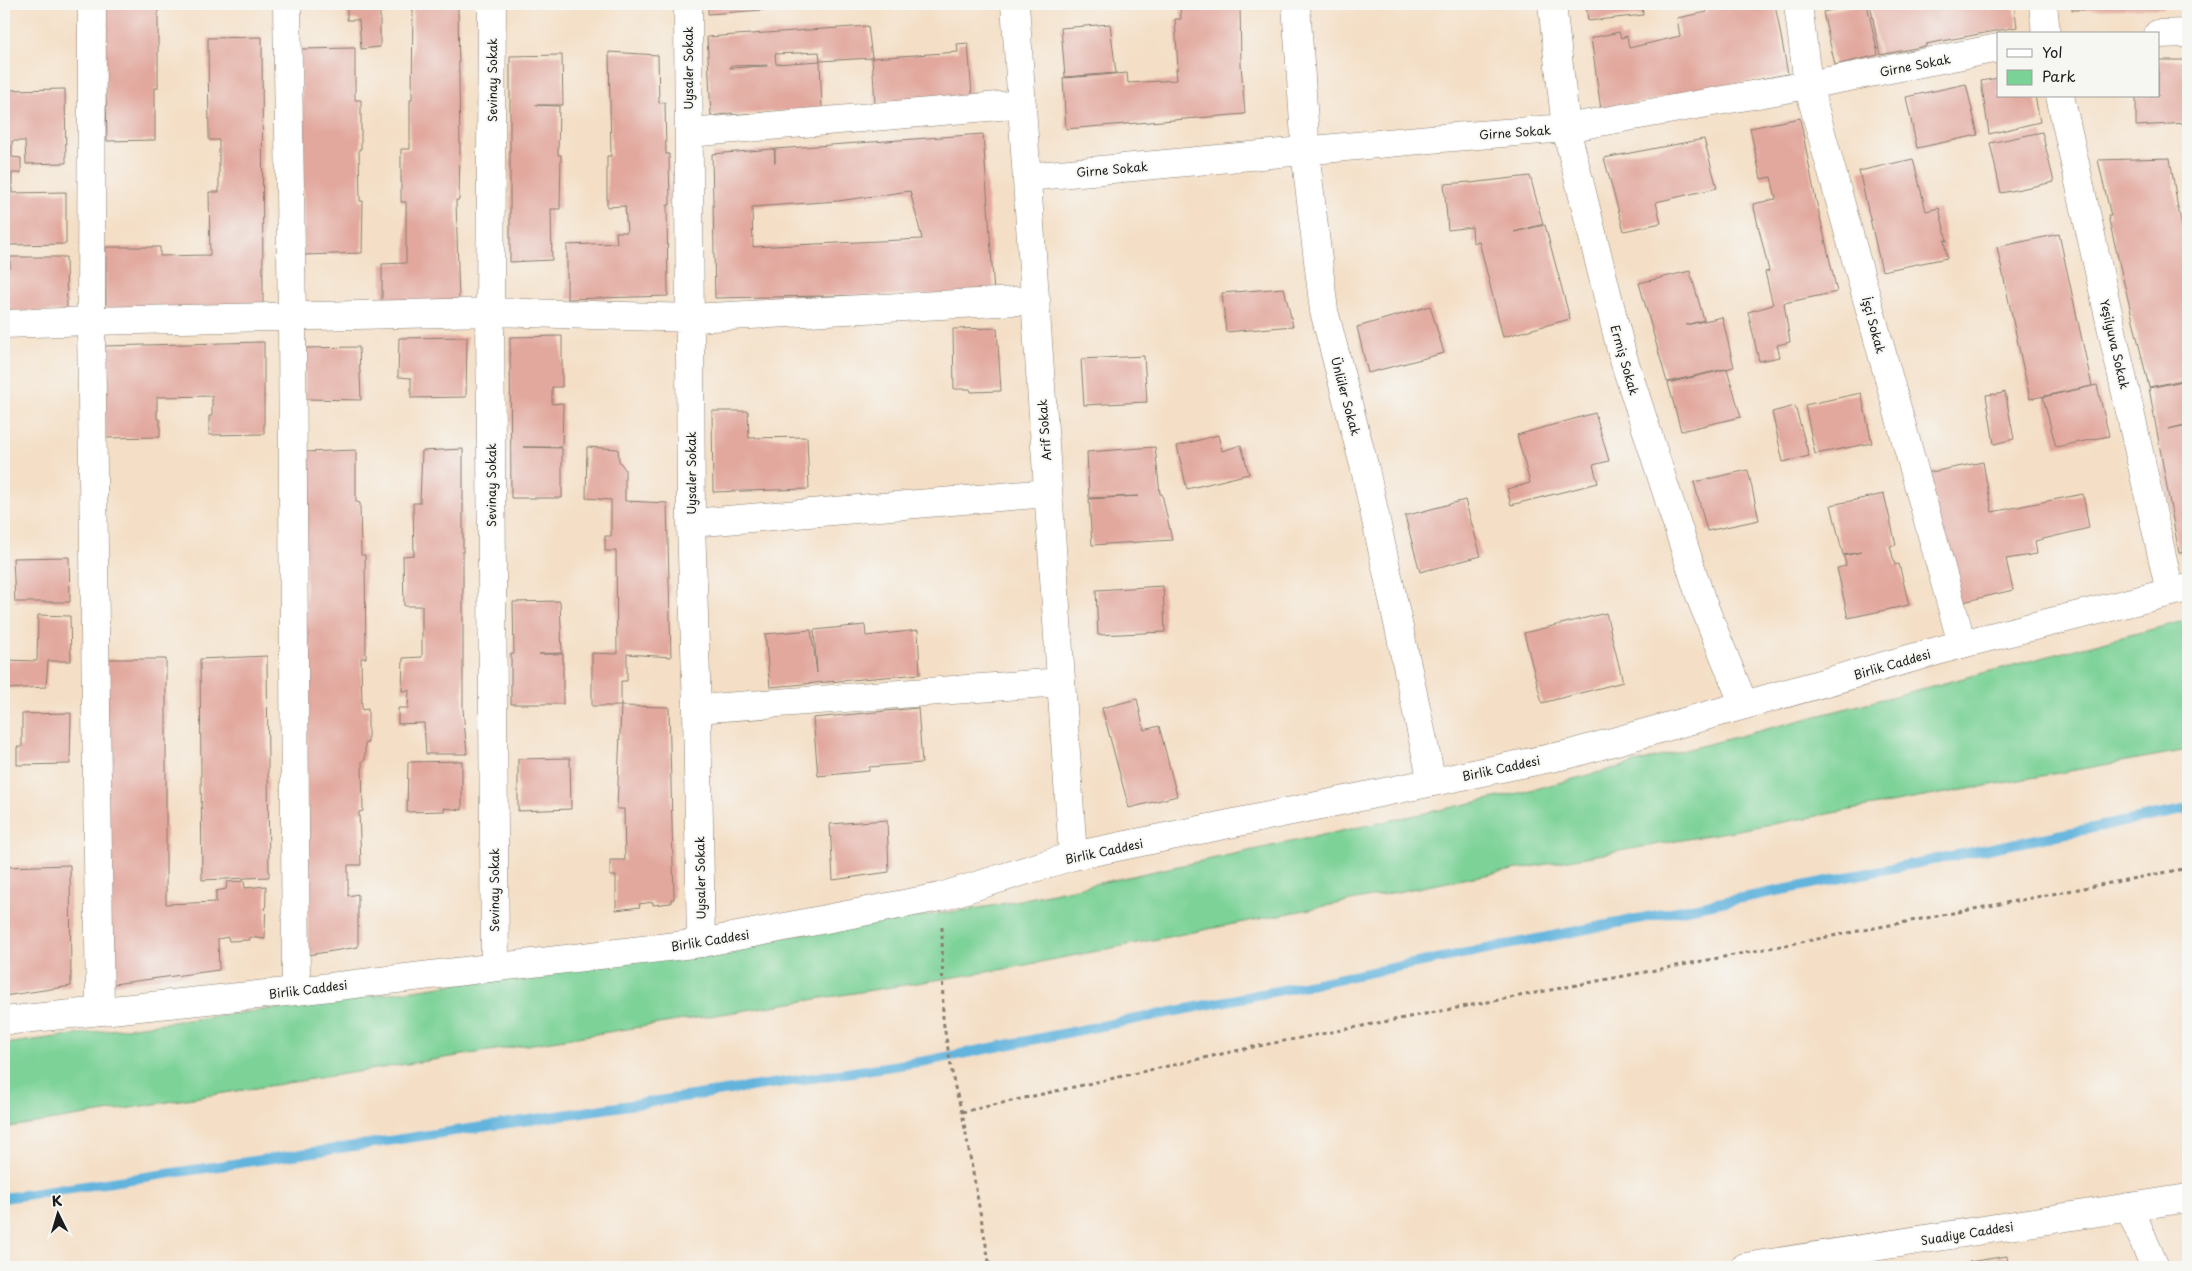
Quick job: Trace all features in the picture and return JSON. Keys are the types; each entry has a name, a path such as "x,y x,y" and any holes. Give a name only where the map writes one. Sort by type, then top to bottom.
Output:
{"street":[{"path":"92,4 91,321 100,1012"},
{"path":"287,4 292,317 296,991"},
{"name":"Sevinay Sokak","path":"492,4 490,312 495,966"},
{"name":"Uysaler Sokak","path":"688,4 691,524 697,708 701,943"},
{"name":"Arif Sokak","path":"1015,4 1072,856"},
{"name":"Ünlüler Sokak","path":"1296,4 1306,151 1324,311 1365,469 1432,782"},
{"name":"Ermiş Sokak","path":"1552,4 1566,128 1622,354 1701,599 1744,705"},
{"name":"İşçi Sokak","path":"1798,4 1808,85 1962,644"},
{"path":"2043,4 2046,32"},
{"path":"2160,34 2188,34"},
{"name":"Girne Sokak","path":"1027,177 1566,128 1808,85 1997,48"},
{"name":"Yeşilyuva Sokak","path":"2060,98 2179,590"},
{"path":"689,134 1022,104"},
{"path":"4,324 490,312 690,318 1036,300"},
{"path":"691,524 1048,493"},
{"name":"Birlik Caddesi","path":"4,1021 296,991 701,943 940,897 1072,856 1570,754 1962,644 2179,590"},
{"path":"697,708 1061,682"},
{"name":"Suadiye Caddesi","path":"1753,1267 2188,1198"},
{"path":"2129,1207 2156,1267"}],"path":[{"path":"962,1112 1253,1046 2188,868"},
{"path":"940,897 943,1020 990,1267"}],"green space":[{"path":"2188,620 2188,750 1468,878 1005,969 4,1128 4,1044 407,991 992,906 1523,792"}],"building":[{"path":"104,4 158,4 158,88 155,88 155,140 107,141"},
{"path":"347,4 380,4 380,47 361,49 359,20 347,20"},
{"path":"413,4 458,4 460,149 459,200 456,200 459,302 382,303 382,264 406,263 406,202 401,202 401,149 410,149"},
{"path":"708,4 763,4 763,10 708,14"},
{"path":"1180,4 1240,4 1241,64 1245,114 1066,129 1063,78 1127,73 1128,83 1177,80 1175,19 1181,19"},
{"path":"1586,4 1642,4 1643,15 1588,21"},
{"path":"1706,4 1775,4 1788,74 1601,110 1591,38 1619,32 1621,38 1627,36 1629,48 1680,36 1677,18 1707,12"},
{"path":"1867,4 1878,55 1835,65 1823,12"},
{"path":"1870,4 2014,4 2017,27 1926,44 1926,46 1880,55"},
{"path":"2072,4 2164,4 2164,8 2072,10"},
{"path":"2169,4 2188,4 2188,8 2170,8"},
{"path":"1110,24 1116,73 1065,77 1061,28"},
{"path":"868,26 872,58 820,61 822,108 711,116 707,37","holes":["819,52 820,61 776,64 775,54","730,66 767,66 730,68"]},
{"path":"262,37 263,306 106,309 106,247 160,247 160,256 210,255 209,192 219,192 219,140 209,140 208,38"},
{"path":"968,43 972,95 875,103 872,58 958,52 957,44"},
{"path":"355,48 355,100 361,100 361,149 359,149 360,201 363,201 362,253 304,255 301,49"},
{"path":"609,52 658,55 659,103 665,102 666,154 669,154 670,205 667,205 668,296 567,299 567,245 617,243 616,232 627,232 625,206 607,207 607,156 611,156"},
{"path":"562,55 563,105 535,105 559,106 558,155 561,155 560,209 551,209 552,260 510,262 510,56"},
{"path":"2160,60 2185,60 2188,123 2136,126 2136,98 2160,98"},
{"path":"1997,78 1997,98 2035,98 2040,122 1989,134 1981,81"},
{"path":"1966,84 1978,135 1917,148 1906,97"},
{"path":"65,89 66,163 26,164 25,141 12,141 12,157 21,158 21,173 12,173 12,193 66,192 66,244 9,245 9,193 4,193 4,141 7,141 8,90"},
{"path":"1800,118 1837,292 1784,303 1790,342 1777,345 1780,357 1759,361 1748,312 1773,305 1765,272 1769,271 1753,204 1776,199 1771,177 1761,179 1750,128"},
{"path":"2042,132 2054,182 2001,193 1990,143"},
{"path":"983,134 994,293 715,298 712,154 774,149 775,163 775,149","holes":["910,191 922,239 753,247 752,207 838,201"]},
{"path":"1704,139 1717,188 1656,202 1661,223 1624,231 1604,158"},
{"path":"2170,158 2188,255 2188,379 2149,387 2108,216 2111,216 2098,160"},
{"path":"1913,159 1926,211 1939,208 1947,241 1944,240 1947,258 1882,271 1859,171"},
{"path":"1530,176 1543,224 1514,232 1545,225 1570,319 1503,337 1479,241 1473,243 1472,227 1448,230 1444,184"},
{"path":"2059,234 2092,386 2030,399 1997,247"},
{"path":"10,257 66,257 67,311 4,312 4,268 10,267"},
{"path":"1690,271 1704,320 1686,325 1722,317 1734,367 1667,382 1639,283"},
{"path":"1284,288 1293,326 1226,332 1222,293"},
{"path":"1430,306 1444,353 1368,373 1357,327"},
{"path":"997,328 1001,391 971,392 970,389 954,389 953,329"},
{"path":"562,336 562,387 552,387 552,404 563,403 562,447 523,447 562,448 562,498 511,498 510,337"},
{"path":"467,337 466,397 411,398 411,378 398,377 399,338"},
{"path":"264,342 264,434 209,435 209,416 212,416 212,396 157,397 157,419 160,419 160,437 105,438 105,346"},
{"path":"359,347 361,400 305,399 305,348"},
{"path":"1144,356 1147,402 1084,405 1081,359"},
{"path":"1727,369 1741,417 1681,431 1668,383"},
{"path":"2188,380 2188,424 2168,429 2188,425 2188,552 2179,553 2149,388"},
{"path":"2097,385 2109,436 2056,447 2043,397"},
{"path":"2005,392 2014,439 1994,444 1986,395"},
{"path":"1861,393 1872,443 1815,454 1805,405"},
{"path":"1795,406 1809,456 1783,462 1772,412"},
{"path":"712,411 748,411 749,438 807,437 809,489 713,492"},
{"path":"1595,413 1609,461 1593,465 1598,483 1511,505 1507,489 1530,483 1517,435"},
{"path":"1218,435 1222,451 1241,445 1249,474 1187,489 1177,446"},
{"path":"587,447 618,449 619,461 625,469 625,501 667,503 671,657 627,654 627,681 621,681 621,706 592,706 592,653 617,654 616,551 605,551 605,536 611,536 611,500 586,498"},
{"path":"1155,447 1160,494 1162,494 1172,540 1092,545 1089,499 1139,496 1089,498 1087,452"},
{"path":"463,449 463,709 467,754 426,754 424,723 398,724 398,708 408,708 409,690 402,691 403,658 422,657 422,606 404,606 403,556 414,555 413,503 420,503 422,451"},
{"path":"356,450 356,502 360,503 361,555 365,555 366,658 361,658 362,710 368,709 368,743 365,743 365,760 362,761 363,811 359,812 361,865 348,865 348,896 358,894 358,947 308,955 305,452"},
{"path":"1983,462 1992,512 2083,494 2089,528 2035,541 2037,554 2006,559 2013,590 1955,604 1926,473"},
{"path":"1748,470 1759,520 1707,531 1694,482"},
{"path":"1884,494 1896,545 1890,546 1895,565 1899,564 1909,605 1848,618 1837,568 1846,566 1844,556 1861,552 1843,555 1831,505"},
{"path":"1465,500 1481,556 1420,572 1405,516"},
{"path":"69,557 70,602 15,602 13,558"},
{"path":"1163,586 1165,632 1098,635 1096,590"},
{"path":"560,601 562,653 539,654 563,654 563,704 511,704 511,654 514,654 513,602"},
{"path":"1606,613 1623,682 1542,703 1524,633"},
{"path":"38,615 70,616 71,661 48,661 46,687 4,689 4,660 37,661"},
{"path":"865,625 866,636 918,630 920,674 770,687 765,634 811,630 817,673 814,630"},
{"path":"267,656 269,877 202,880 200,659"},
{"path":"105,659 166,659 166,904 216,902 216,891 226,889 227,882 244,881 245,888 266,886 265,939 249,937 250,940 229,941 228,937 218,939 219,970 106,985"},
{"path":"1137,699 1144,730 1159,726 1177,796 1129,808 1102,708"},
{"path":"621,706 669,707 674,899 671,899 671,903 653,905 653,902 639,904 640,907 616,910 616,876 610,876 610,860 625,860 624,809 617,809"},
{"path":"918,708 922,763 869,767 869,771 818,776 813,718"},
{"path":"71,713 70,764 17,765 17,747 22,747 22,714"},
{"path":"570,758 571,809 518,811 518,759"},
{"path":"462,761 462,810 444,808 445,811 407,812 408,762"},
{"path":"887,820 889,872 833,880 830,824"},
{"path":"70,865 71,986 4,996 4,867"},
{"path":"2007,1256 2008,1267 1970,1267 1969,1262"}],"waterway":[{"path":"4,1198 926,1061 2188,809"}]}
